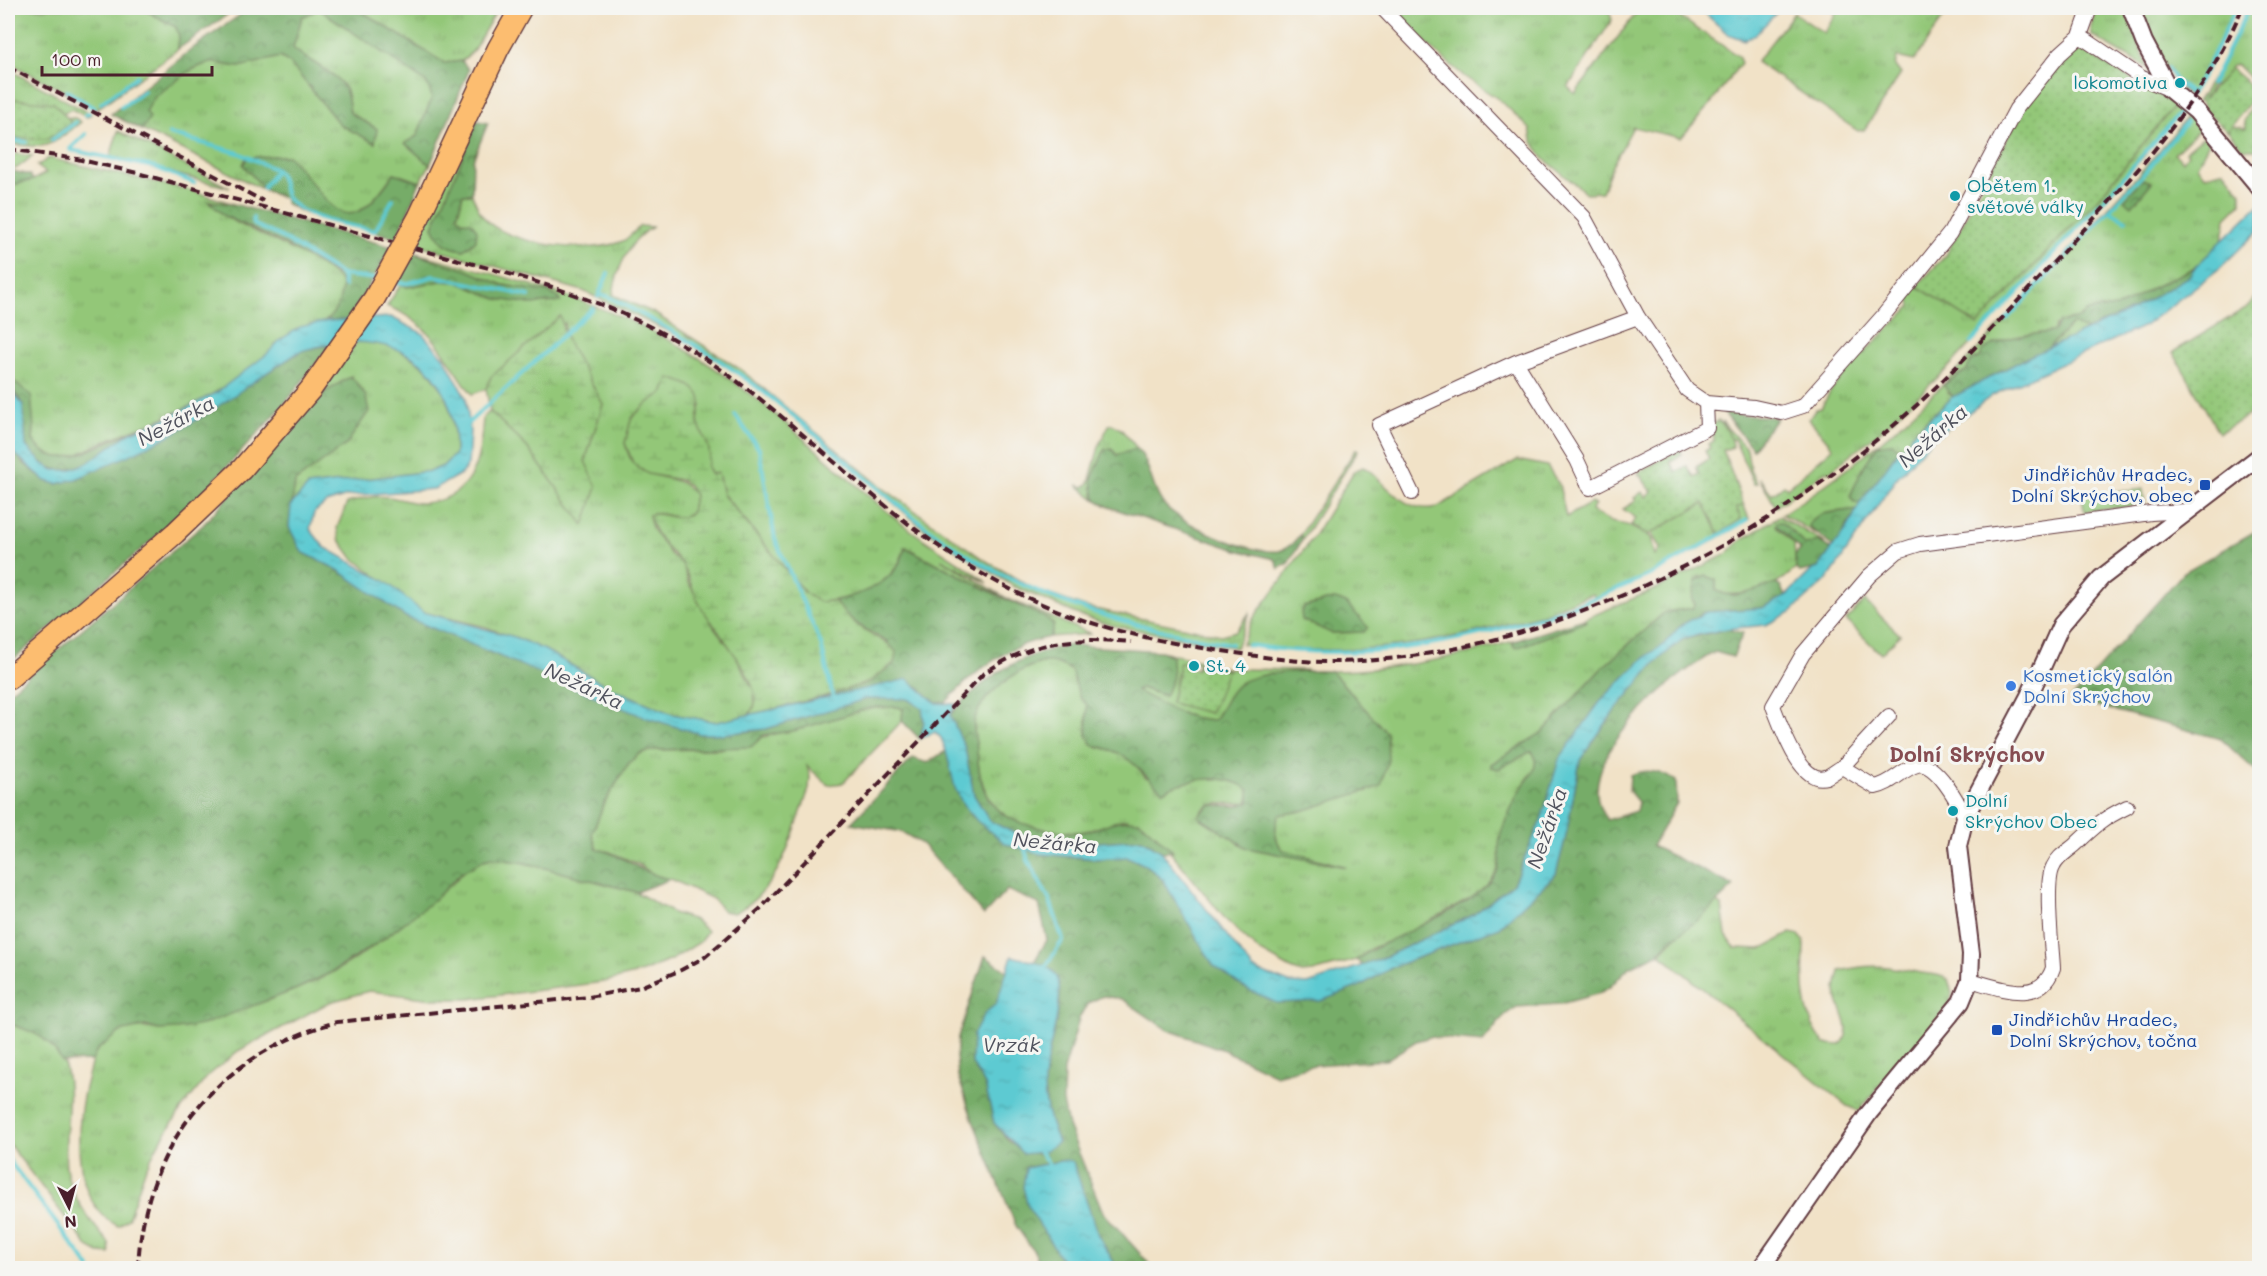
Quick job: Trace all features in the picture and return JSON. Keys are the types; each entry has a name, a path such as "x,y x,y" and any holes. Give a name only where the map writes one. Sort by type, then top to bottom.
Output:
{"main road":[{"path":"8,679 175,533 242,469 311,389 374,298 419,217 498,49 521,8"}],"street":[{"path":"1382,8 1584,217 1638,317 1687,390 1706,403 1754,407 1781,413 1803,406 1883,316 1950,233 2016,109 2060,54 2080,36 2090,8"},
{"path":"2132,8 2144,42 2169,89"},
{"path":"2080,36 2142,78 2169,89 2196,111 2257,185"},
{"path":"1412,493 1379,425 1516,362 1638,317"},
{"path":"1516,362 1577,460 1590,488 1707,428 1706,403"},
{"path":"1761,1269 1869,1113 1955,1011 1970,980 1971,954 1958,846 1965,818 2029,696 2061,625 2101,578 2259,456"},
{"path":"1889,716 1842,767 1825,778 1813,776 1801,769 1773,706 1803,654 1883,561 1898,551 1920,544 2151,513 2186,511"},
{"path":"1842,767 1875,787 1884,785 1918,764 1926,765 1955,795 1965,818"},
{"path":"1955,795 1980,787"},
{"path":"1970,980 2026,993 2042,987 2049,979 2053,968 2049,883 2052,869 2063,853 2074,846 2093,826 2127,807"}],"green space":[{"path":"8,8 141,8 176,27 179,36 178,49 97,109 8,62"},
{"path":"141,8 237,8 178,49 179,36 176,27"},
{"path":"250,8 356,8 444,63 462,61 469,70 430,165 405,143 417,136 432,97 427,83 319,9 302,17 293,48 340,82 346,91 350,113 377,129 375,143 340,125 290,63 280,57 239,67 210,62 191,70 154,97 146,112 150,118 142,130 111,114 197,45"},
{"path":"356,8 498,8 473,51 462,61 444,63"},
{"path":"1394,8 1600,8 1609,11 1612,20 1568,87 1575,94 1640,8 1666,8 1738,56 1741,63 1681,138 1633,127 1612,166 1602,192 1586,193 1542,157 1532,140 1530,129 1501,101 1465,77 1431,48"},
{"path":"1829,8 1950,8 1914,61 1897,57 1895,66 1901,74 1864,130 1858,131 1756,62 1794,13 1824,33 1836,14"},
{"path":"2096,8 2125,8 2148,68 2092,36 2091,27"},
{"path":"2136,8 2236,8 2208,66 2189,97 2164,67"},
{"path":"2249,8 2259,8 2259,88 2236,64 2231,67 2222,82 2211,87 2201,103 2197,102 2225,59"},
{"path":"319,9 427,83 432,97 417,136 405,143 430,165 420,182 394,173 376,197 361,210 349,214 338,211 327,202 288,156 246,158 243,165 266,191 142,130 150,118 146,112 154,97 191,70 210,62 239,67 280,57 290,63 340,125 377,129 350,113 348,97 340,82 293,48 302,17"},
{"path":"2084,51 2175,105 2099,197 1978,325 1917,286 1946,255 2026,102 2068,56"},
{"path":"2230,68 2258,91 2228,131 2204,110 2201,103"},
{"path":"8,69 91,114 87,117 71,109 63,114 67,118 75,118 81,122 48,145 8,144"},
{"path":"2259,89 2259,150 2242,148 2228,131 2232,126 2246,128 2245,120"},
{"path":"14,99 54,103 71,122 48,139 10,138"},
{"path":"2175,105 2181,109 2144,156 1948,368 1883,429 1829,472 1826,471 1776,507 1759,478 1772,494 1784,485 1787,488 1833,448 1809,419 1816,409 1821,408 1848,369 1911,306 1909,295 1917,286 1978,324 2099,197"},
{"path":"2189,114 2196,119 2193,122 2199,130 2174,154 2183,161 2188,154 2186,151 2204,136 2209,142 2197,166 2204,176 2224,170 2241,192 2241,203 2226,218 2223,241 2195,267 2150,289 2132,302 2111,309 2088,311 2077,319 2066,320 2055,326 2053,332 2007,339 1982,351 1981,357 1971,362 1966,371 1957,375 1948,393 1953,397 1917,428 1909,441 1900,449 1899,446 1865,464 1850,496 1854,502 1860,503 1858,509 1827,513 1811,530 1818,535 1782,514 1859,459 1894,430 1961,367 2141,172"},
{"path":"475,120 478,121 433,227 445,244 464,250 463,221 457,217 463,194 472,194 488,222 516,237 534,242 573,247 609,245 625,240 640,226 653,227 637,238 625,256 613,295 654,313 740,369 883,488 983,559 1036,590 1085,607 1221,635 1236,631 1250,612 1236,648 1110,625 1081,616 1013,586 925,530 770,397 736,372 678,336 583,291 416,244"},
{"path":"478,121 488,123 473,160 472,194 463,194 457,216 463,221 471,222 477,230 476,240 464,250 445,244 433,227"},
{"path":"118,131 230,188 110,157"},
{"path":"8,153 33,156 17,168 8,170"},
{"path":"288,156 328,202 338,211 349,214 362,210 376,197 394,173 420,182 397,238 304,213 285,203 286,199 266,191 243,165 247,158"},
{"path":"49,158 193,191 237,205 210,201 226,217 309,259 337,278 342,289 337,307 324,322 285,337 250,370 203,399 178,412 70,457 51,456 33,440 34,428 13,379 8,377 8,186 33,180 46,173 37,166"},
{"path":"8,170 30,175 33,180 8,186"},
{"path":"2143,179 2152,182 2132,206 2124,200"},
{"path":"208,201 237,205 392,247 348,320 327,321 338,306 342,288 341,281 333,272 280,242 225,216"},
{"path":"412,252 579,300 674,343 733,381 788,425 895,518 988,583 941,559 1008,599 1091,634 1050,637 1052,633 1022,607 905,547 893,572 883,581 860,594 819,602 805,593 723,494 718,473 711,475 702,450 698,421 701,405 669,378 664,392 645,405 625,443 631,459 641,470 682,483 694,495 691,513 685,516 649,515 652,529 671,555 683,564 688,582 714,627 735,654 754,691 755,704 749,715 717,722 672,714 609,687 545,650 486,627 423,612 352,557 339,539 337,528 347,503 383,497 420,503 438,501 452,495 462,487 476,464 483,418 490,411 527,447 584,524 585,461 603,404 566,339 564,323 491,377 486,389 472,394 427,332 403,313 387,306 401,284 408,287 441,281 457,282 497,299 539,304 550,301 559,302 548,292 503,285"},
{"path":"411,253 467,270 503,285 548,292 559,298 560,302 530,304 497,299 457,282 441,281 407,287 395,282"},
{"path":"2195,267 2190,276 2132,310 2087,330 2072,324 2046,350 2028,357 1953,397 1943,385 1966,371 1971,361 1981,357 1982,351 1990,346 2016,337 2053,332 2060,322 2077,319 2088,311 2122,306 2150,289"},
{"path":"2259,293 2259,409 2219,433 2173,352 2249,306"},
{"path":"560,316 566,339 603,404 585,461 597,487 584,525 527,447 490,411 486,389 491,377"},
{"path":"2072,324 2087,330 2046,350"},
{"path":"358,340 391,346 420,363 430,373 439,385 450,410 455,454 443,466 431,471 308,486 291,505 295,482 316,466 351,376 319,396"},
{"path":"330,345 283,406 188,509 8,664 8,404 10,436 21,461 46,481 58,484 99,469 204,416 253,381 303,350"},
{"path":"351,376 365,394 369,411 346,445 295,482 289,527 302,552 338,570 406,617 700,734 760,730 838,706 893,696 907,698 922,708 924,721 920,739 902,721 903,709 898,707 870,708 793,731 764,735 751,747 656,750 640,753 629,763 604,803 592,834 597,849 616,855 652,874 671,879 636,892 526,863 491,858 484,860 462,872 434,900 379,942 332,972 295,990 202,1025 159,1030 145,1026 120,1032 97,1050 92,1061 62,1062 51,1046 40,1036 8,1023 8,693 203,525 319,396"},
{"path":"8,377 31,395 33,440 43,451 54,456 66,457 79,454 131,432 86,463 61,470 49,467 38,459 26,445 23,408 10,386"},
{"path":"669,378 690,386 698,392 701,405 698,422 710,455 707,467 711,475 718,473 723,495 805,593 819,602 834,601 861,628 885,642 896,652 894,663 869,682 819,698 749,715 754,708 755,693 743,667 700,605 684,567 658,535 649,515 685,516 691,513 694,495 689,485 680,480 648,474 633,463 625,443 631,419 645,405 664,392"},
{"path":"1723,412 1736,414 1777,418 1753,449"},
{"path":"1718,420 1727,430 1733,447 1723,450 1744,506 1736,507 1741,519 1719,534 1704,503 1648,535 1631,525 1636,518 1623,509 1636,501 1634,498 1642,492 1646,497 1652,492 1638,473 1679,449 1682,455 1670,462 1676,472 1687,466 1694,477 1699,474 1696,467 1709,459 1705,451 1710,448 1708,444 1714,441 1712,426"},
{"path":"1722,422 1747,449 1750,469 1757,483 1754,484 1734,439 1730,440"},
{"path":"1112,424 1121,429 1137,448 1117,455 1105,449 1092,479 1095,499 1077,485 1084,487 1089,483 1100,443 1109,425"},
{"path":"1892,443 1900,449 1860,503 1854,502 1850,496 1865,464 1878,445"},
{"path":"1111,448 1117,455 1137,448 1142,454 1162,502 1183,520 1199,528 1234,543 1267,551 1285,549 1300,535 1303,539 1287,565 1279,569 1275,559 1240,551 1109,507 1095,499 1092,479 1105,449"},
{"path":"1356,449 1358,450 1303,539 1300,535"},
{"path":"1517,460 1547,466 1559,484 1566,517 1591,503 1595,505 1591,511 1611,522 1627,525 1651,537 1655,556 1660,548 1651,533 1704,503 1744,506 1749,519 1674,562 1615,590 1595,598 1593,594 1585,596 1544,613 1500,626 1427,642 1390,647 1317,650 1242,644 1252,620 1314,536 1354,471 1363,467 1369,470 1392,492 1417,507 1438,507","holes":["1334,599 1353,611 1364,632 1331,633 1304,607"]},
{"path":"2143,489 2145,504 2084,512 2082,496"},
{"path":"1858,509 1834,547 1809,527 1810,523 1821,514"},
{"path":"1779,516 1825,543 1818,541 1806,545 1795,535 1776,526 1794,544 1796,569 1779,582 1755,591 1729,594 1716,590 1716,580 1701,577 1696,581 1692,599 1695,604 1693,608 1665,612 1601,669 1543,732 1498,769 1524,753 1532,751 1536,757 1535,768 1518,793 1500,838 1501,858 1497,872 1488,885 1477,895 1404,935 1372,948 1356,960 1313,972 1302,973 1291,969 1259,951 1226,920 1157,835 1126,819 1080,832 1052,830 1018,822 1005,815 994,805 980,775 974,722 983,703 1000,685 1021,671 1041,663 1057,664 1071,670 1080,698 1087,704 1087,735 1093,746 1123,755 1141,770 1145,777 1172,786 1201,779 1238,781 1250,790 1249,802 1210,806 1202,811 1200,818 1247,848 1343,866 1283,850 1276,833 1279,814 1302,811 1341,797 1368,791 1355,697 1331,671 1400,666 1469,653 1514,641 1513,645 1516,648 1586,622 1584,619 1656,589 1727,554 1736,544"},
{"path":"1777,522 1782,522 1806,545 1818,541 1832,549 1818,568 1800,572 1796,569 1795,556 1800,549 1776,525"},
{"path":"2259,529 2259,774 2221,739 2071,699 2184,572"},
{"path":"905,547 1048,619 1054,625 1050,637 1020,646 993,661 968,680 946,702 936,703 916,685 819,698 869,682 894,663 887,641 858,624 834,601 868,590 888,577 896,569"},
{"path":"1706,576 1716,580 1716,590 1723,594 1738,595 1776,584 1781,587 1785,597 1762,608 1706,612 1681,625 1664,644 1644,658 1602,699 1560,758 1541,820 1513,884 1473,915 1381,959 1362,965 1356,960 1390,940 1451,910 1485,887 1498,869 1501,833 1517,795 1532,774 1535,757 1532,751 1498,769 1491,767 1491,764 1543,732 1601,669 1665,612 1693,608 1695,604 1692,599 1696,581"},
{"path":"1334,599 1344,603 1368,627 1364,632 1331,633 1302,620 1301,611 1304,607"},
{"path":"1865,601 1900,635 1881,654 1846,620"},
{"path":"1584,619 1587,621 1516,648 1513,645 1514,641"},
{"path":"1727,629 1743,633 1733,657 1715,652 1674,680 1629,724 1611,749 1600,774 1598,798 1607,820 1636,811 1638,802 1629,791 1630,775 1654,772 1676,781 1677,803 1652,846 1734,886 1702,917 1670,941 1658,954 1629,967 1609,988 1597,994 1560,1004 1517,1007 1505,1015 1483,1042 1430,1037 1416,1041 1386,1060 1314,1065 1276,1075 1224,1050 1168,1030 1122,999 1103,996 1088,1003 1080,1016 1064,1070 1063,1102 1068,1126 1103,1212 1153,1268 1113,1268 1115,1264 1098,1235 1073,1163 1058,1161 1026,1168 1042,1228 1067,1268 1041,1268 1035,1253 1016,1226 973,1121 958,1076 956,1057 958,1037 985,956 1008,972 996,1004 985,1014 973,1035 972,1064 985,1084 994,1123 1009,1142 1037,1154 1058,1142 1048,1113 1044,1083 1060,992 1054,975 1034,962 1047,940 1039,904 1007,890 984,915 922,844 902,832 851,823 913,758 927,763 946,751 951,765 1006,844 1040,854 1095,859 1128,857 1149,867 1163,880 1191,926 1243,987 1360,986 1393,967 1499,927 1556,874 1566,836 1580,760 1613,713 1656,662 1681,640"},
{"path":"1070,645 1161,651 1172,656 1173,677 1165,696 1141,688 1136,690 1174,710 1193,717 1214,720 1233,689 1242,682 1285,672 1331,671 1387,733 1388,760 1381,786 1302,811 1279,815 1276,833 1283,850 1346,867 1247,848 1198,816 1210,805 1238,806 1249,802 1249,790 1240,784 1218,779 1195,780 1163,791 1125,757 1116,752 1093,746 1087,735 1087,705 1080,698 1071,670 1053,663 1045,662 1031,666 1011,677 991,693 977,712 974,732 980,776 988,798 1003,814 1014,820 1050,830 1081,832 1118,821 1140,821 1173,851 1162,852 1142,839 1087,843 1018,835 990,821 974,795 965,748 950,715 977,689 1004,669 1033,655"},
{"path":"1161,651 1204,662 1203,666 1198,663 1180,662 1171,703 1227,670 1209,667 1210,665 1232,669 1307,670 1269,674 1249,680 1241,684 1230,696 1214,720 1204,719 1173,710 1135,690 1141,688 1154,693 1172,656"},
{"path":"1180,662 1191,664 1190,668 1197,669 1198,665 1227,670 1216,702 1209,713 1171,703"},
{"path":"898,707 903,709 902,721 843,783 828,785 807,766 810,776 809,789 783,860 763,891 734,913 723,911 713,899 671,879 657,877 638,864 597,849 592,834 604,803 629,763 640,753 656,750 719,749 870,708"},
{"path":"491,858 526,863 636,892 673,913 695,920 707,931 700,942 673,959 643,972 604,982 469,999 433,999 369,991 330,1002 238,1051 208,1076 183,1107 159,1143 145,1170 128,1219 118,1226 102,1214 91,1199 84,1180 79,1136 80,1115 90,1066 95,1053 103,1043 125,1031 142,1028 159,1030 270,999 313,982 365,952 410,918 466,870"},
{"path":"1716,902 1722,906 1726,935 1735,948 1761,949 1791,933 1799,935 1804,941 1804,982 1807,1009 1817,1033 1825,1044 1841,1045 1847,1031 1836,990 1840,971 1878,966 1939,975 1948,979 1952,993 1950,1004 1859,1111 1847,1106 1660,954 1672,940"},
{"path":"8,1023 38,1034 53,1045 62,1060 67,1076 68,1094 65,1151 68,1177 82,1208 109,1243 110,1254 99,1253 88,1247 8,1143"}],"water":[{"path":"1699,8 1781,8 1755,35 1744,40 1728,34"},
{"name":"Nežárka","path":"2259,205 2259,230 2220,268 2144,326 1993,395 1930,441 1895,480 1828,579 1791,612 1766,625 1727,629 1684,638 1656,662 1613,713 1580,760 1566,836 1556,874 1499,927 1393,967 1360,986 1321,1001 1276,1003 1243,987 1213,965 1163,880 1149,867 1128,857 1095,859 1040,854 1006,844 977,821 962,803 955,788 941,738 935,732 920,739 924,721 922,708 908,699 866,699 766,729 700,734 644,717 406,617 338,570 302,552 289,527 291,505 308,486 431,471 443,466 455,454 453,422 445,395 431,373 413,357 391,347 365,342 336,343 302,351 216,408 175,432 76,479 57,484 46,481 13,452 10,436 8,386 23,405 26,446 42,463 54,470 69,470 87,463 131,432 170,417 217,392 267,354 280,340 300,327 327,321 391,317 422,333 445,359 466,398 470,431 468,465 461,474 434,489 347,496 326,503 314,513 310,529 324,547 385,581 423,612 515,637 545,650 609,687 672,714 717,722 908,679 936,703 956,704 950,715 965,748 974,795 990,821 1018,835 1087,843 1142,839 1162,852 1253,969 1289,983 1308,984 1381,959 1473,915 1513,884 1541,820 1559,759 1602,699 1644,658 1664,644 1681,625 1706,612 1762,608 1785,597 1812,570 1818,568 1849,525 1860,503 1900,449 1909,441 1911,435 1953,397 2028,357 2132,310 2189,276 2195,267"},
{"name":"Vrzák","path":"1012,956 1049,968 1057,977 1059,988 1057,1014 1044,1083 1048,1113 1058,1142 1044,1152 1023,1154 994,1123 985,1084 972,1064 973,1035 985,1013 996,1004"},
{"path":"1065,1160 1073,1162 1098,1235 1115,1264 1113,1268 1067,1268 1028,1207 1023,1187 1026,1168"}],"waterway":[{"path":"2167,68 2175,80 2191,94 2208,66 2236,8"},
{"path":"2211,84 2249,8"},
{"path":"101,103 137,76"},
{"path":"67,91 94,108"},
{"path":"121,107 144,91"},
{"path":"2101,203 2180,112 2178,107"},
{"path":"85,115 89,113"},
{"path":"52,140 76,122"},
{"path":"2006,320 2147,170 2186,122"},
{"path":"70,149 86,134"},
{"path":"169,134 239,153 276,170"},
{"path":"8,140 26,142"},
{"path":"71,150 154,167 194,183"},
{"path":"263,188 276,170 281,177 286,196 296,206 329,221 375,231 393,199"},
{"path":"1971,343 2101,202"},
{"path":"2110,211 2126,220"},
{"path":"253,218 253,224 281,237 342,275 344,286"},
{"path":"598,297 608,273"},
{"path":"342,275 377,279"},
{"path":"390,283 409,283 434,276 529,296"},
{"path":"599,295 607,296 649,318 730,368 795,417 920,522 946,541 1004,576 1099,614 1164,631 1231,644"},
{"path":"466,425 593,308"},
{"path":"735,415 759,449 775,539 821,644 833,697"},
{"path":"1598,597 1652,574 1747,520"},
{"path":"1546,616 1595,598"},
{"path":"1248,645 1324,652 1398,648 1471,636 1545,616"},
{"name":"Nežárka","path":"1024,846 1028,860 1050,901 1063,940 1044,969"},
{"path":"1039,1150 1050,1166"},
{"path":"8,1159 90,1268"}],"railway":[{"path":"8,149 77,159 137,173 541,283 602,305 662,333 704,358 781,416 891,510 929,539 969,566 1029,599 1088,622 1148,638 1257,656 1327,662 1403,657 1479,643 1555,621 1629,592 1701,557 1769,517 1834,473 1914,408 1954,369 2132,176 2158,145 2205,80 2242,8"},
{"path":"8,67 263,201"},
{"path":"138,1268 143,1223 154,1182 172,1145 195,1111 223,1081 256,1057 294,1037 337,1022 589,997 640,987 681,970 705,957 760,909 983,674 1019,654 1054,643 1090,640 1131,642"}],"place":[{"name":"lokomotiva","path":"2180,83"},
{"name":"Obětem 1. světové války","path":"1955,196"},
{"name":"Jindřichův Hradec, Dolní Skrýchov, obec","path":"2205,485"},
{"name":"St. 4","path":"1194,666"},
{"name":"Kosmetický salón Dolní Skrýchov","path":"2011,686"},
{"name":"Dolní Skrýchov Obec","path":"1953,811"},
{"name":"Jindřichův Hradec, Dolní Skrýchov, točna","path":"1997,1030"}],"district":[{"name":"Dolní Skrýchov","path":"1967,755"}]}
